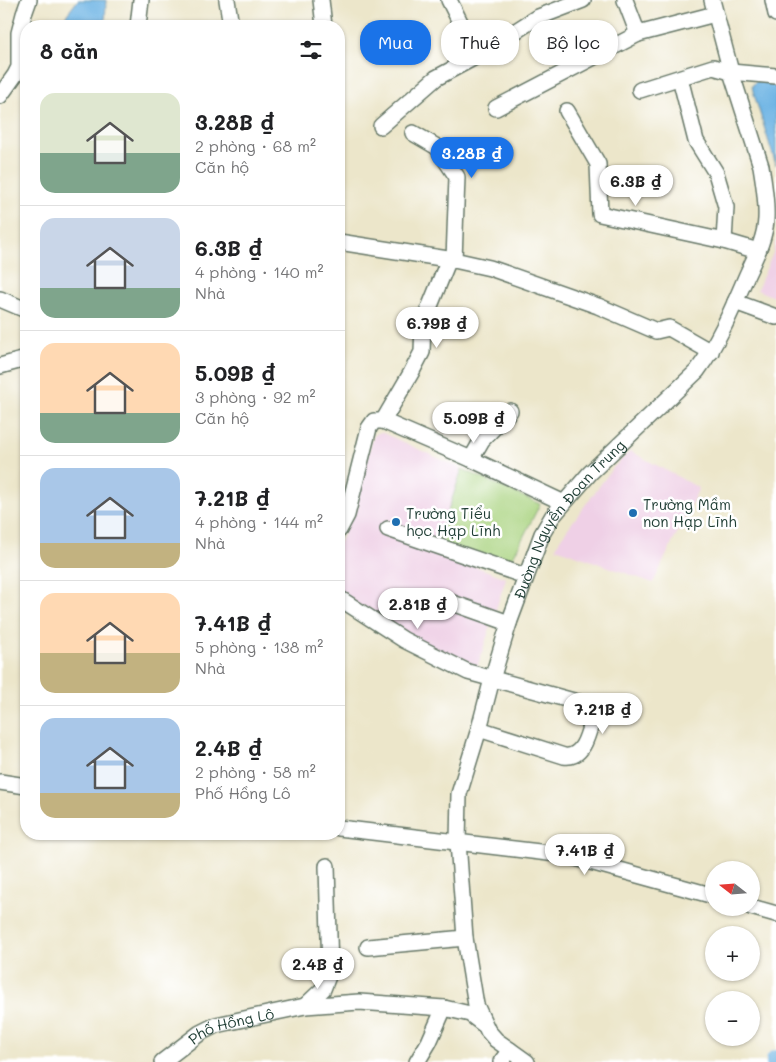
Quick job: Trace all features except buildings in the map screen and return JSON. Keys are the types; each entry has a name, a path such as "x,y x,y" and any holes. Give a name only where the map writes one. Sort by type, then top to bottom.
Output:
{"street":[{"path":"22,20 29,0"},
{"path":"139,20 141,0"},
{"path":"227,0 230,20"},
{"path":"321,0 323,20"},
{"path":"519,29 536,18 583,0"},
{"path":"625,0 638,34"},
{"path":"773,0 776,14"},
{"path":"453,1 461,20"},
{"path":"496,108 638,34 714,7"},
{"name":"Đường Nguyễn Đoan Trung","path":"527,1062 506,1056 484,1024 476,1005 465,938 458,842 459,794 509,623 542,534 552,517 610,453 685,384 711,352 736,302 758,251 766,221 764,182 761,166 731,72 714,7"},
{"path":"0,96 19,67 20,29"},
{"path":"381,126 436,78 460,65"},
{"path":"640,90 713,67 731,72 776,76"},
{"path":"680,78 696,141 716,173 726,207 724,241"},
{"path":"568,110 598,164 600,214 724,241 758,251"},
{"path":"383,421 422,352 423,323 452,260 457,177 437,146 413,133"},
{"path":"345,243 490,268 580,299 656,331 669,328 711,352"},
{"path":"0,299 20,307"},
{"path":"736,302 776,317"},
{"path":"0,366 20,361"},
{"path":"471,459 482,440 510,411"},
{"path":"345,509 369,428 374,421 383,421 471,459 564,503"},
{"path":"388,529 525,576"},
{"path":"447,601 509,623"},
{"path":"345,603 404,640 468,672 594,709 586,739 581,749 571,756 564,756 479,729"},
{"path":"0,782 20,785"},
{"path":"345,829 565,856 705,894"},
{"path":"305,1006 323,989 330,971 327,866"},
{"path":"760,910 776,914"},
{"path":"368,947 465,938"},
{"name":"Phố Hồng Lô","path":"162,1062 200,1033 216,1025 305,1006 358,1002 444,1008 470,1014 484,1024"},
{"path":"417,1062 430,1042 444,1008"}],"shaded area":[{"path":"776,238 776,298 757,290 773,253"},
{"name":"Trường Tiểu học Hạp Lĩnh","path":"381,432 462,469 435,551 506,578 476,671 458,664 345,598 345,530 373,438"},
{"name":"Trường Mầm non Hạp Lĩnh","path":"630,451 699,488 653,583 556,548 560,539 612,469"}],"green space":[{"path":"462,469 540,504 508,567 438,541"}],"water":[{"path":"78,0 106,0 105,20 63,20"},
{"path":"756,81 776,83 776,165 753,91 752,86"}],"place":[{"name":"Trường Mầm non Hạp Lĩnh","path":"633,513"},
{"name":"Trường Tiểu học Hạp Lĩnh","path":"396,522"}]}
